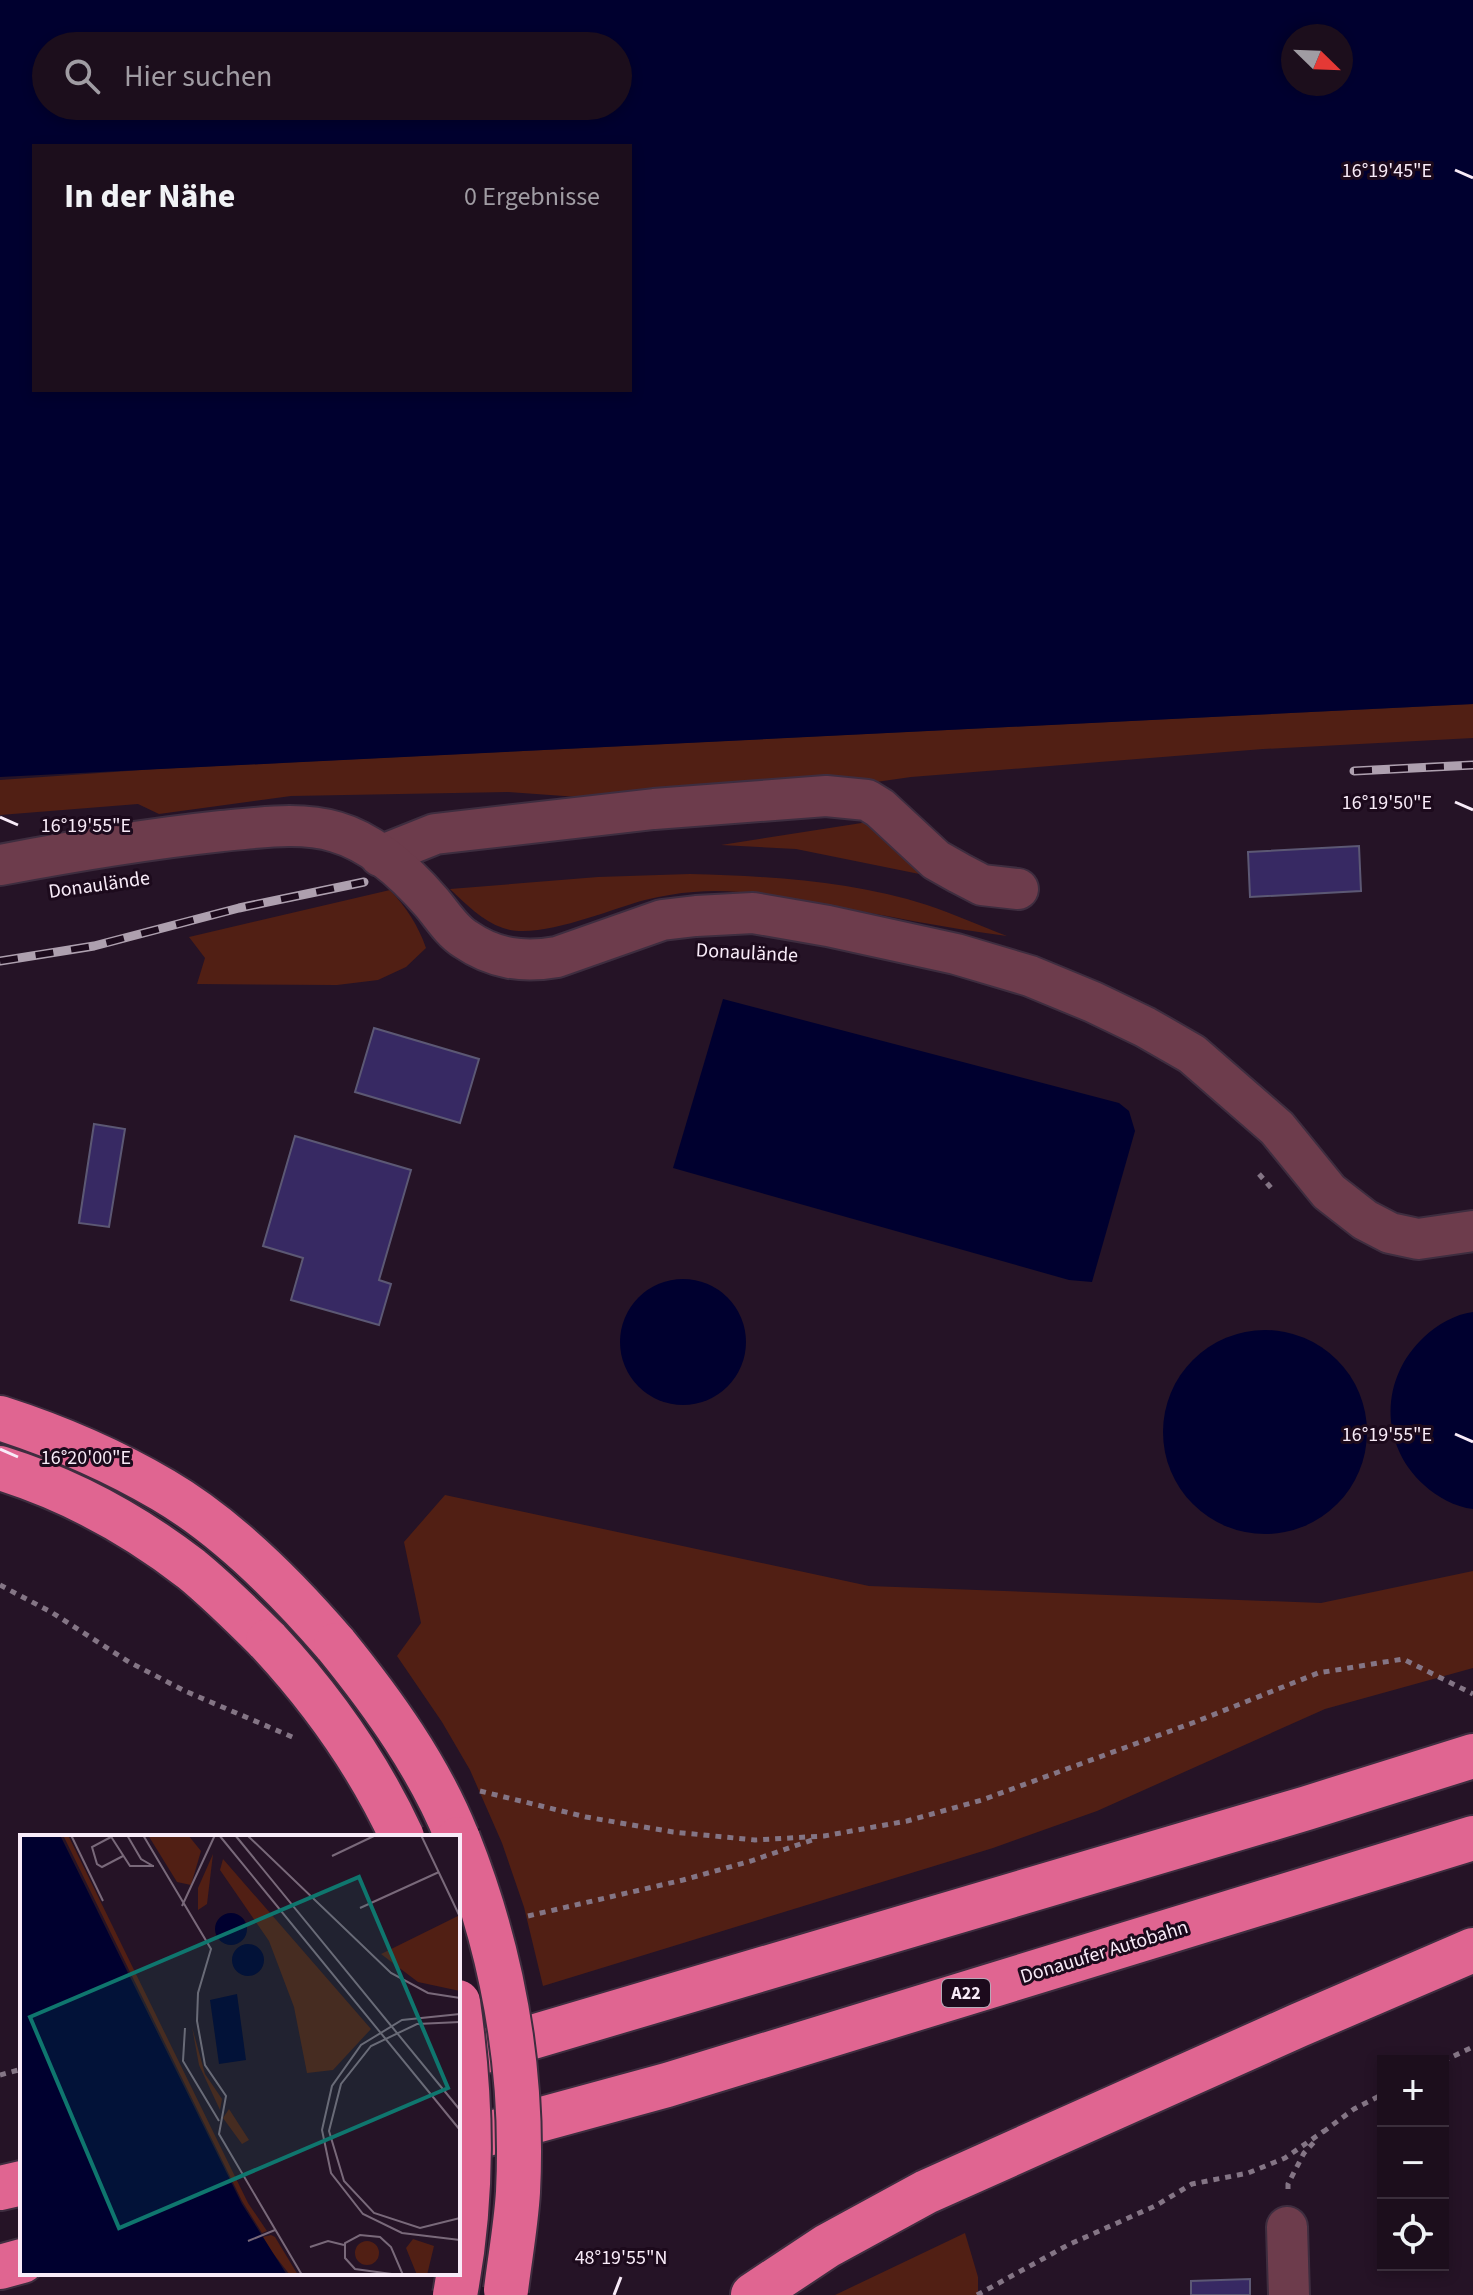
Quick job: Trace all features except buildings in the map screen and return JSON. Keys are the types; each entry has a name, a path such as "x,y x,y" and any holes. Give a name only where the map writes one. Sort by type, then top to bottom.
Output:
{"highway":[{"path":"0,1418 71,1445 165,1491 276,1579 365,1680 415,1754 456,1835"},
{"path":"0,1468 47,1485 140,1533 190,1569 228,1602 268,1641 319,1699 342,1730 401,1835"},
{"path":"460,2058 1473,1756"},
{"name":"Donauufer Autobahn","path":"460,2141 667,2085 1473,1838"},
{"path":"460,1843 476,1884 504,1987 516,2079 518,2194 505,2292"},
{"path":"753,2295 827,2246 926,2192 1473,1950"},
{"path":"460,2016 466,2057 470,2136 466,2222 460,2262"},
{"path":"0,2188 20,2183"},
{"path":"0,2267 20,2262"},
{"path":"455,2295 458,2275"}],"street":[{"path":"380,856 435,834 493,826 654,809 826,796 867,800 880,808 936,860 982,885 1018,889"},
{"name":"Donaulände","path":"0,865 156,838 307,826 337,832 364,844 405,874 462,938 490,954 514,960 557,957 662,920 753,913 956,954 1030,976 1132,1020 1192,1054 1277,1128 1329,1192 1365,1220 1390,1233 1418,1239 1473,1231"},
{"path":"1287,2227 1289,2295"}],"path":[{"path":"1259,1173 1279,1195"},
{"path":"514,1920 683,1880 824,1836 907,1821 982,1800 1318,1673 1403,1659 1473,1694"},
{"path":"1449,2058 1473,2047"},
{"path":"0,2075 20,2070"},
{"path":"977,2295 1068,2245 1155,2206 1192,2184 1248,2173 1285,2158 1354,2109 1377,2097"},
{"path":"1287,2227 1288,2184 1304,2153 1324,2131"}],"shaded area":[{"path":"0,0 1473,0 1473,704 0,777"},
{"path":"1473,704 1473,738 1263,749 869,783 620,800 508,792 291,796 159,814 138,804 0,815 0,780 156,769"},
{"path":"868,822 944,879 796,849 721,845"},
{"path":"690,874 780,878 869,890 927,905 1007,936 725,891 663,896 554,927 518,931 488,921 450,889 598,877"},
{"path":"390,890 411,917 426,948 406,967 378,980 337,985 197,984 205,958 189,937"},
{"path":"723,999 1119,1103 1129,1111 1135,1131 1092,1282 1069,1280 673,1168"},
{"path":"683,1279 707,1284 728,1297 741,1318 746,1342 741,1366 728,1387 707,1400 683,1405 659,1400 638,1387 625,1366 620,1342 625,1318 638,1297 659,1284"},
{"path":"1473,1312 1473,1509 1440,1497 1409,1469 1393,1431 1391,1411 1399,1372 1410,1353 1440,1324"},
{"path":"1265,1330 1304,1338 1322,1347 1337,1360 1350,1375 1359,1393 1367,1432 1359,1471 1350,1489 1337,1504 1322,1517 1304,1526 1265,1534 1226,1526 1208,1517 1193,1504 1180,1489 1171,1471 1163,1432 1171,1393 1180,1375 1193,1360 1208,1347 1226,1338"},
{"path":"445,1495 869,1586 1321,1603 1473,1571 1473,1668 1325,1709 1097,1811 993,1848 543,1986 524,1907 502,1843 470,1770 397,1656 421,1623 404,1542"},
{"path":"965,2233 978,2277 978,2295 835,2295"}],"railway":[{"path":"1354,771 1473,765"},
{"path":"0,961 94,946 239,908 364,882"}]}
